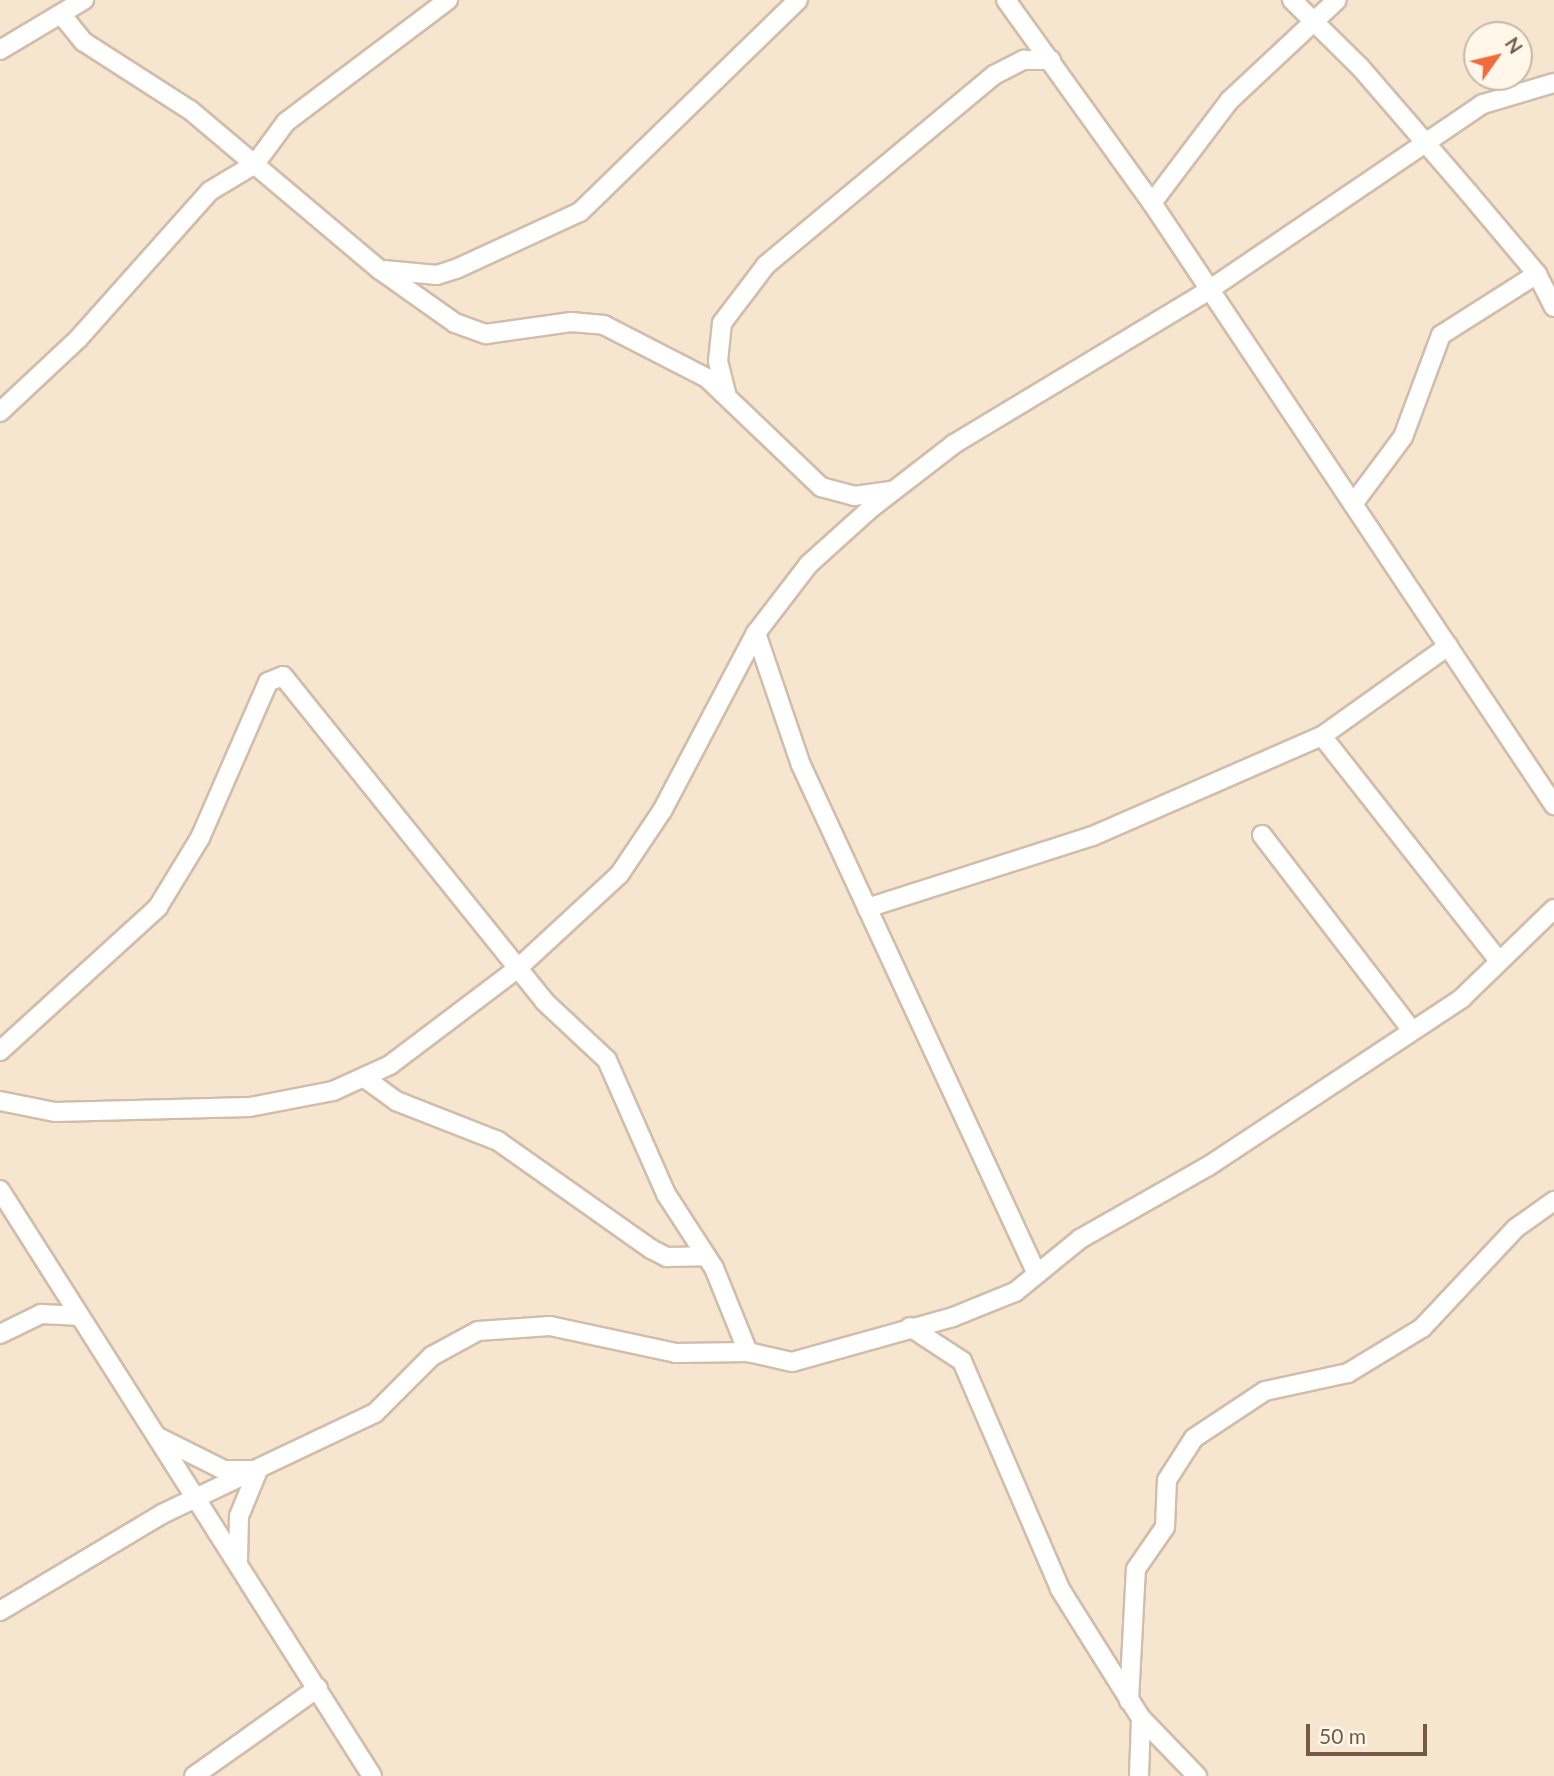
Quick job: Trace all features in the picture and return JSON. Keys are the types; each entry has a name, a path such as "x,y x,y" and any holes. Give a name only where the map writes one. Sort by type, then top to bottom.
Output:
{"street":[{"path":"0,50 84,0"},
{"path":"0,412 78,339 210,191 255,164 286,122 448,0"},
{"path":"380,270 437,275 456,269 580,212 798,0"},
{"path":"1006,0 1152,203 1554,806"},
{"path":"1292,0 1425,141 1536,274 1554,307"},
{"path":"1152,203 1230,100 1337,0"},
{"path":"61,14 84,42 150,81 255,164 380,270 455,323 486,334 571,322 604,325 726,393 803,477 841,495 891,491"},
{"path":"726,393 718,360 722,323 766,265 994,75 1024,60 1051,60"},
{"path":"0,1101 41,1112 104,1107 197,1111 299,1099 366,1079 517,969 637,852 756,633 809,564 891,491 972,433 1209,290 1363,190 1425,141 1483,104 1554,83"},
{"path":"1353,504 1404,438 1441,335 1536,274"},
{"path":"756,633 801,765 1037,1274"},
{"path":"867,908 1093,836 1322,736 1448,646"},
{"path":"0,1051 158,907 200,838 268,682 278,675 289,681 517,969 607,1060 666,1194 706,1256 748,1352"},
{"path":"1322,736 1498,960"},
{"path":"1262,835 1411,1029"},
{"path":"0,1611 194,1498 258,1470 386,1407 432,1356 478,1331 550,1326 676,1353 748,1352 775,1360 810,1359 975,1309 1037,1274 1080,1239 1207,1167 1411,1029 1462,998 1498,960 1554,909"},
{"path":"366,1079 396,1101 498,1141 651,1250 667,1257 706,1256"},
{"path":"0,1190 150,1433 237,1560 372,1776"},
{"path":"1129,1701 1136,1569 1164,1527 1167,1480 1194,1438 1265,1391 1348,1373 1422,1328 1516,1228 1554,1201"},
{"path":"0,1334 41,1314 76,1316"},
{"path":"910,1327 953,1352 969,1373 1043,1557 1129,1701 1141,1718 1197,1776"},
{"path":"150,1433 206,1463 258,1470"},
{"path":"237,1560 239,1516 258,1470"},
{"path":"194,1776 318,1688"},
{"path":"1139,1776 1141,1718"}],"shaded area":[{"path":"0,0 1554,0 1554,1776 0,1776"}]}
